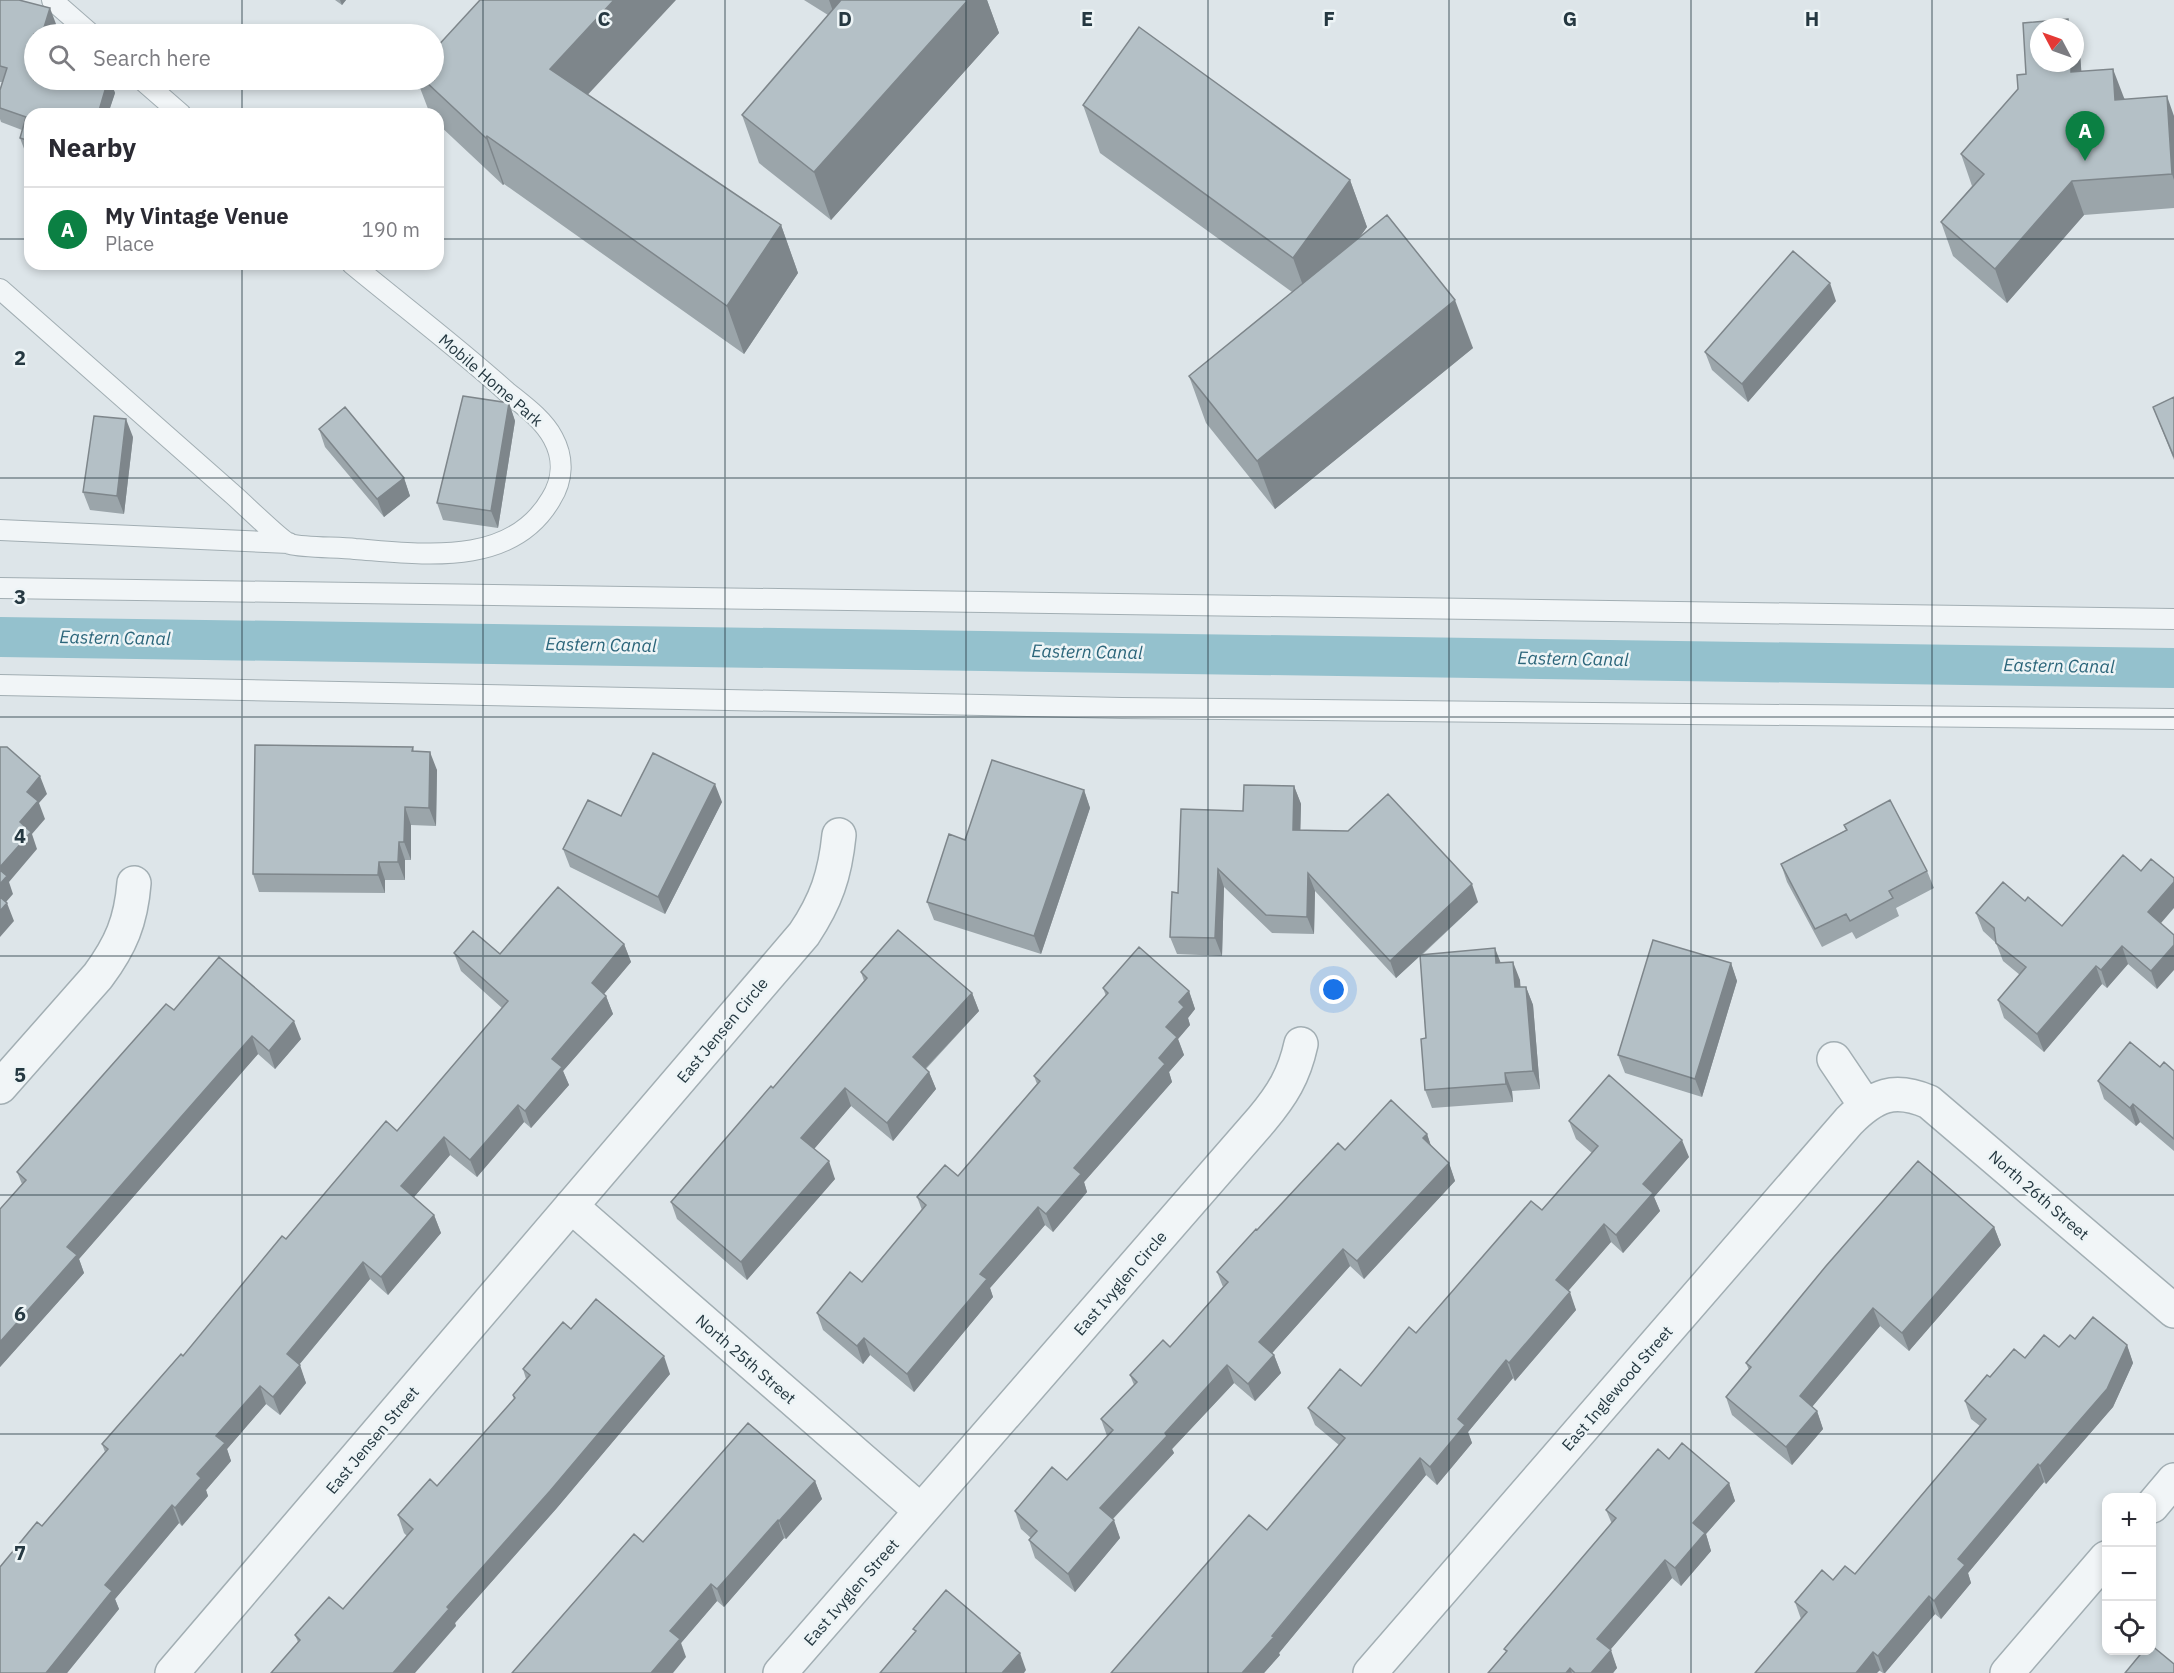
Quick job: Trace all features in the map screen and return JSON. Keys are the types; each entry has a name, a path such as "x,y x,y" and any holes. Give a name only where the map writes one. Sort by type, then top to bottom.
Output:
{"street":[{"name":"East Jensen Circle","path":"571,1206 804,934 819,911 829,888 837,861 839,836"},
{"path":"0,1087 113,956 132,908 134,883"},
{"name":"East Ivyglen Circle","path":"921,1511 1276,1102 1288,1084 1301,1044"},
{"path":"1834,1059 1865,1105"},
{"name":"East Inglewood Street","path":"1370,1673 1849,1121 1865,1105 1881,1096 1897,1093"},
{"name":"North 26th Street","path":"1897,1093 1922,1099 1944,1113 2174,1311"},
{"name":"North 25th Street","path":"571,1206 921,1511"},
{"name":"East Jensen Street","path":"172,1673 571,1206"},
{"path":"2156,1500 2174,1480"},
{"name":"East Ivyglen Street","path":"780,1673 921,1511"},
{"path":"2007,1673 2102,1563"}],"lane":[{"path":"52,0 80,24"},
{"path":"153,90 174,108"},
{"name":"Mobile Home Park","path":"0,530 288,543 409,553 486,549 510,540 530,526 546,508 557,489 561,472 560,454 553,436 540,421 494,380 359,270"},
{"path":"0,289 288,543"},
{"path":"0,588 2174,619"},
{"path":"0,685 1122,708 2174,719"}],"building":[{"path":"0,0 19,0 50,8 45,24 24,24 24,90 105,90 100,108 24,108 24,116 0,108 0,90 7,68 0,66"},
{"path":"480,0 614,0 550,69 781,225 727,306 487,136 486,138 435,90 444,90 444,39"},
{"path":"841,0 968,0 814,172 742,115"},
{"path":"2030,22 2030,72 2084,72 2113,69 2115,100 2167,96 2172,174 2072,181 1995,269 1941,222 1984,174 1961,154 2018,89 2017,75 2026,74 2023,23"},
{"path":"1139,27 1350,180 1293,258 1083,105"},
{"path":"24,124 24,139 20,138"},
{"path":"1387,215 1455,300 1257,461 1189,376"},
{"path":"1793,251 1830,283 1742,384 1705,352"},
{"path":"463,396 509,403 491,511 437,503"},
{"path":"2174,397 2174,457 2153,407"},
{"path":"345,407 404,478 377,499 319,429"},
{"path":"94,416 126,419 117,496 83,492"},
{"path":"255,745 413,747 412,751 430,752 429,808 405,807 404,842 399,842 398,862 379,862 378,875 253,874"},
{"path":"0,747 7,747 40,776 27,792 38,801 20,822 31,832 0,867"},
{"path":"653,753 715,784 658,897 563,849 588,800 621,816"},
{"path":"992,760 1084,790 1034,936 927,902 949,834 965,840"},
{"path":"1244,785 1294,786 1293,830 1348,831 1388,794 1472,884 1390,961 1308,873 1307,917 1266,915 1218,869 1215,938 1170,937 1172,892 1178,893 1181,809 1243,811"},
{"path":"1890,800 1927,871 1889,891 1893,898 1850,921 1846,914 1815,929 1781,864 1847,830 1844,825"},
{"path":"2123,855 2141,871 2151,859 2174,878 2174,882 2148,912 2174,935 2174,945 2151,971 2122,946 2101,970 2096,966 2037,1034 1998,1000 2026,967 1996,943 1994,928 1976,913 2003,882 2025,901 2028,897 2062,926"},
{"path":"0,870 7,876 0,884"},
{"path":"558,887 624,944 592,983 606,996 552,1059 562,1067 525,1111 518,1105 470,1160 444,1137 401,1186 434,1215 381,1277 363,1262 287,1354 300,1365 273,1397 260,1386 216,1436 225,1443 197,1474 201,1478 175,1508 172,1505 105,1585 112,1591 46,1673 0,1673 0,1567 37,1522 42,1526 108,1449 102,1444 181,1354 183,1356 282,1236 286,1239 386,1121 397,1131 508,1001 454,953 473,931 500,954"},
{"path":"0,897 7,903 0,911"},
{"path":"898,930 972,993 913,1057 929,1072 887,1123 845,1088 801,1138 829,1161 741,1262 671,1202 867,978 861,972"},
{"path":"1653,940 1731,963 1695,1079 1618,1055"},
{"path":"1139,947 1189,991 1179,1002 1184,1007 1166,1027 1177,1037 1159,1058 1165,1064 1074,1168 1081,1174 1046,1214 1038,1207 980,1274 987,1279 907,1374 864,1338 857,1346 817,1313 850,1272 862,1282 926,1205 917,1197 945,1165 958,1176 1040,1081 1034,1076 1108,993 1103,988"},
{"path":"1495,948 1496,963 1513,962 1515,987 1526,987 1533,1071 1505,1073 1506,1084 1425,1090 1421,1039 1426,1038 1420,955"},
{"path":"219,957 294,1021 269,1051 252,1036 67,1247 77,1255 0,1342 0,1209 26,1180 17,1172 166,1004 174,1010"},
{"path":"2130,1042 2160,1067 2164,1062 2174,1071 2174,1139 2133,1104 2130,1108 2098,1081"},
{"path":"1609,1075 1682,1140 1643,1184 1653,1193 1616,1235 1604,1224 1556,1280 1570,1292 1509,1363 1506,1360 1458,1419 1465,1425 1430,1467 1420,1458 1242,1673 1111,1673 1249,1515 1267,1530 1345,1438 1308,1408 1340,1369 1361,1386 1409,1327 1416,1333 1531,1201 1542,1210 1598,1146 1569,1121"},
{"path":"1391,1100 1427,1134 1423,1138 1449,1163 1357,1261 1343,1249 1259,1342 1274,1355 1248,1384 1227,1365 1165,1433 1167,1436 1100,1508 1114,1520 1068,1574 1029,1540 1037,1531 1015,1511 1052,1467 1067,1480 1113,1430 1101,1419 1137,1382 1130,1375 1163,1340 1170,1347 1228,1282 1217,1272 1338,1143 1345,1150"},
{"path":"1918,1161 1994,1227 1902,1333 1873,1308 1800,1396 1817,1411 1786,1447 1726,1397 1751,1367 1746,1363 1826,1266"},
{"path":"596,1299 664,1356 550,1491 447,1607 449,1609 393,1673 271,1673 300,1640 295,1635 329,1597 343,1609 413,1529 398,1515 430,1479 437,1486 515,1398 513,1395 530,1375 523,1369 563,1322 571,1329"},
{"path":"2093,1317 2127,1345 2107,1389 2040,1466 2038,1464 1958,1559 1965,1565 1934,1601 1929,1596 1878,1656 1873,1652 1856,1673 1755,1673 1807,1612 1795,1602 1822,1570 1833,1580 1845,1566 1855,1574 1986,1419 1965,1401 1987,1375 1990,1377 2014,1349 2025,1358 2044,1335 2059,1347 2070,1335 2075,1339"},
{"path":"748,1423 815,1481 717,1589 711,1584 670,1631 680,1639 651,1673 512,1673 634,1534 643,1542"},
{"path":"1682,1443 1729,1483 1693,1523 1705,1533 1675,1568 1665,1560 1597,1639 1611,1650 1591,1673 1575,1673 1570,1668 1566,1673 1488,1673 1507,1651 1504,1649 1616,1518 1606,1510 1658,1449 1669,1459"},
{"path":"946,1590 1020,1653 1002,1673 880,1673 916,1631 913,1629"},
{"path":"2156,1649 2174,1664 2174,1673 2125,1673 2140,1655 2156,1655"}],"waterway":[{"name":"Eastern Canal","path":"0,637 2174,668"}],"place":[{"name":"My Vintage Venue","path":"2085,161"}]}
